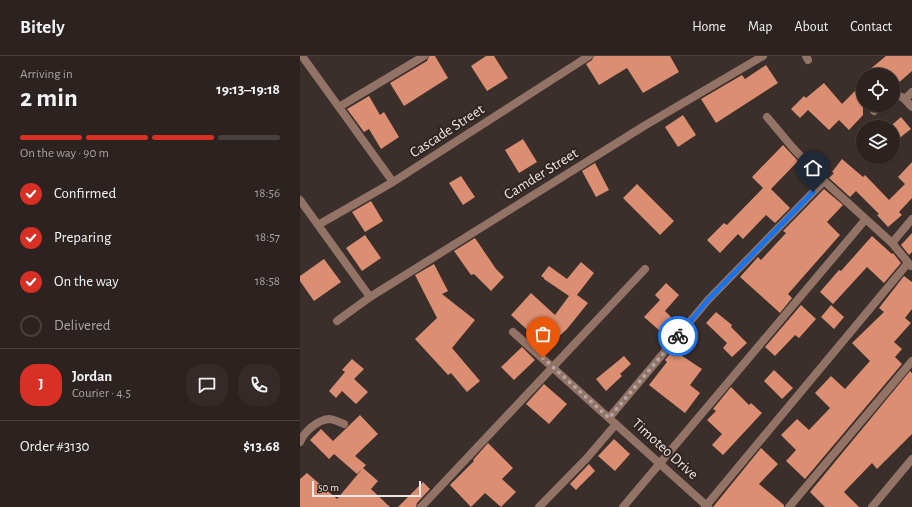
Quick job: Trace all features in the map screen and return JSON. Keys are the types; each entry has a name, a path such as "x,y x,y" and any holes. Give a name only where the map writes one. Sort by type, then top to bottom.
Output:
{"street":[{"path":"302,56 393,182"},
{"path":"339,106 424,56"},
{"name":"Cascade Street","path":"318,225 393,182 589,56"},
{"name":"Camder Street","path":"337,321 370,297 644,126 763,56"},
{"path":"904,99 912,92"},
{"path":"900,96 912,107"},
{"path":"706,506 910,265 892,244 824,181 793,148 767,117"},
{"path":"609,418 708,300 824,181"},
{"path":"300,200 370,297"},
{"path":"892,244 912,219"},
{"path":"623,507 661,464 865,220"},
{"path":"421,507 645,269"},
{"name":"Timoteo Drive","path":"513,332 706,506"},
{"path":"789,507 912,361"},
{"path":"300,442 311,428 319,422 328,419 344,424"},
{"path":"539,507 587,458 616,424"},
{"path":"872,507 912,458"}],"building":[{"path":"429,56 435,56 448,78 404,106 390,83 427,61"},
{"path":"486,56 494,56 508,78 487,91 471,66"},
{"path":"594,56 670,56 679,72 643,93 627,68 599,85 586,64 592,60"},
{"path":"886,56 912,56 912,71 900,82 900,68 871,68"},
{"path":"766,65 778,83 716,123 701,99 742,75 745,79"},
{"path":"824,83 842,104 856,90 856,112 863,112 863,115 858,120 856,120 856,122 849,130 839,120 829,130 808,110 800,118 791,109 804,96 806,98"},
{"path":"369,96 380,115 384,112 399,137 381,149 369,129 364,132 347,109"},
{"path":"683,115 696,135 678,147 665,127"},
{"path":"901,117 911,129 900,138 900,120 898,120"},
{"path":"523,139 537,162 519,173 505,150"},
{"path":"783,145 798,161 771,189 790,208 775,223 766,215 743,239 738,234 720,253 707,240 724,223 727,225 763,188 752,177"},
{"path":"842,159 863,177 865,175 889,200 905,184 898,177 912,162 912,198 899,212 902,215 888,227 877,215 879,214 856,191 850,197 829,178 834,173 832,172"},
{"path":"595,163 609,190 596,197 582,171"},
{"path":"461,176 475,197 463,205 449,183"},
{"path":"637,184 674,221 660,235 623,198"},
{"path":"824,189 843,205 827,222 840,235 788,294 792,298 780,313 740,277 758,257 761,260 786,233 783,231"},
{"path":"371,201 383,221 365,232 352,212"},
{"path":"912,233 912,252 909,255 901,245"},
{"path":"365,235 381,258 362,271 346,248"},
{"path":"872,236 892,254 893,253 901,263 884,283 867,267 833,304 820,292"},
{"path":"475,238 496,269 504,277 491,291 474,274 471,275 454,251"},
{"path":"324,259 341,282 314,301 300,281 300,276"},
{"path":"581,262 594,273 577,295 588,303 567,329 543,351 530,340 534,336 511,315 531,293 555,315 569,296 541,276 549,266 567,279"},
{"path":"434,264 448,291 442,294 475,320 452,348 480,381 467,392 451,373 448,375 415,339 437,318 415,275"},
{"path":"904,276 912,282 912,309 905,318 911,323 894,342 902,349 895,357 902,364 805,479 786,461 796,450 781,435 797,419 809,430 830,408 815,393 831,376 845,389 870,361 852,343 884,312 879,308"},
{"path":"666,283 679,295 665,311 672,318 660,331 644,317 660,300 655,295"},
{"path":"801,305 816,319 799,338 795,335 775,356 765,347"},
{"path":"831,305 844,317 834,329 821,317"},
{"path":"716,312 732,325 731,327 747,343 732,357 723,348 727,343 706,323"},
{"path":"522,347 535,360 514,380 501,367"},
{"path":"673,350 702,369 690,385 700,393 685,413 649,385 667,362 665,360"},
{"path":"624,356 631,364 620,374 622,376 606,391 596,379"},
{"path":"352,359 364,369 354,379 368,392 356,404 342,391 336,398 329,391 345,372 342,370"},
{"path":"774,370 793,388 782,399 764,381"},
{"path":"910,371 912,373 912,434 877,469 872,463 844,492 859,507 825,507 810,492"},
{"path":"544,384 567,404 549,424 526,404"},
{"path":"731,387 749,405 751,403 762,413 723,455 712,445 722,434 707,420 716,411 713,409"},
{"path":"360,415 378,434 355,456 366,465 357,474 334,454 329,459 310,440 321,429 333,441"},
{"path":"614,439 630,454 615,471 598,456"},
{"path":"488,443 513,468 502,479 516,492 501,507 485,493 471,507 450,485 474,461 473,460"},
{"path":"761,448 778,464 759,484 784,505 784,507 713,507"},
{"path":"589,464 595,471 576,490 570,484"},
{"path":"363,468 378,481 371,489 390,507 300,507 300,479 307,473 337,499"},
{"path":"423,482 430,489 417,503 416,507 398,507"}],"way so far":[{"path":"543,358 609,418 678,336"}],"route":[{"path":"678,336 708,300 813,192"}]}
